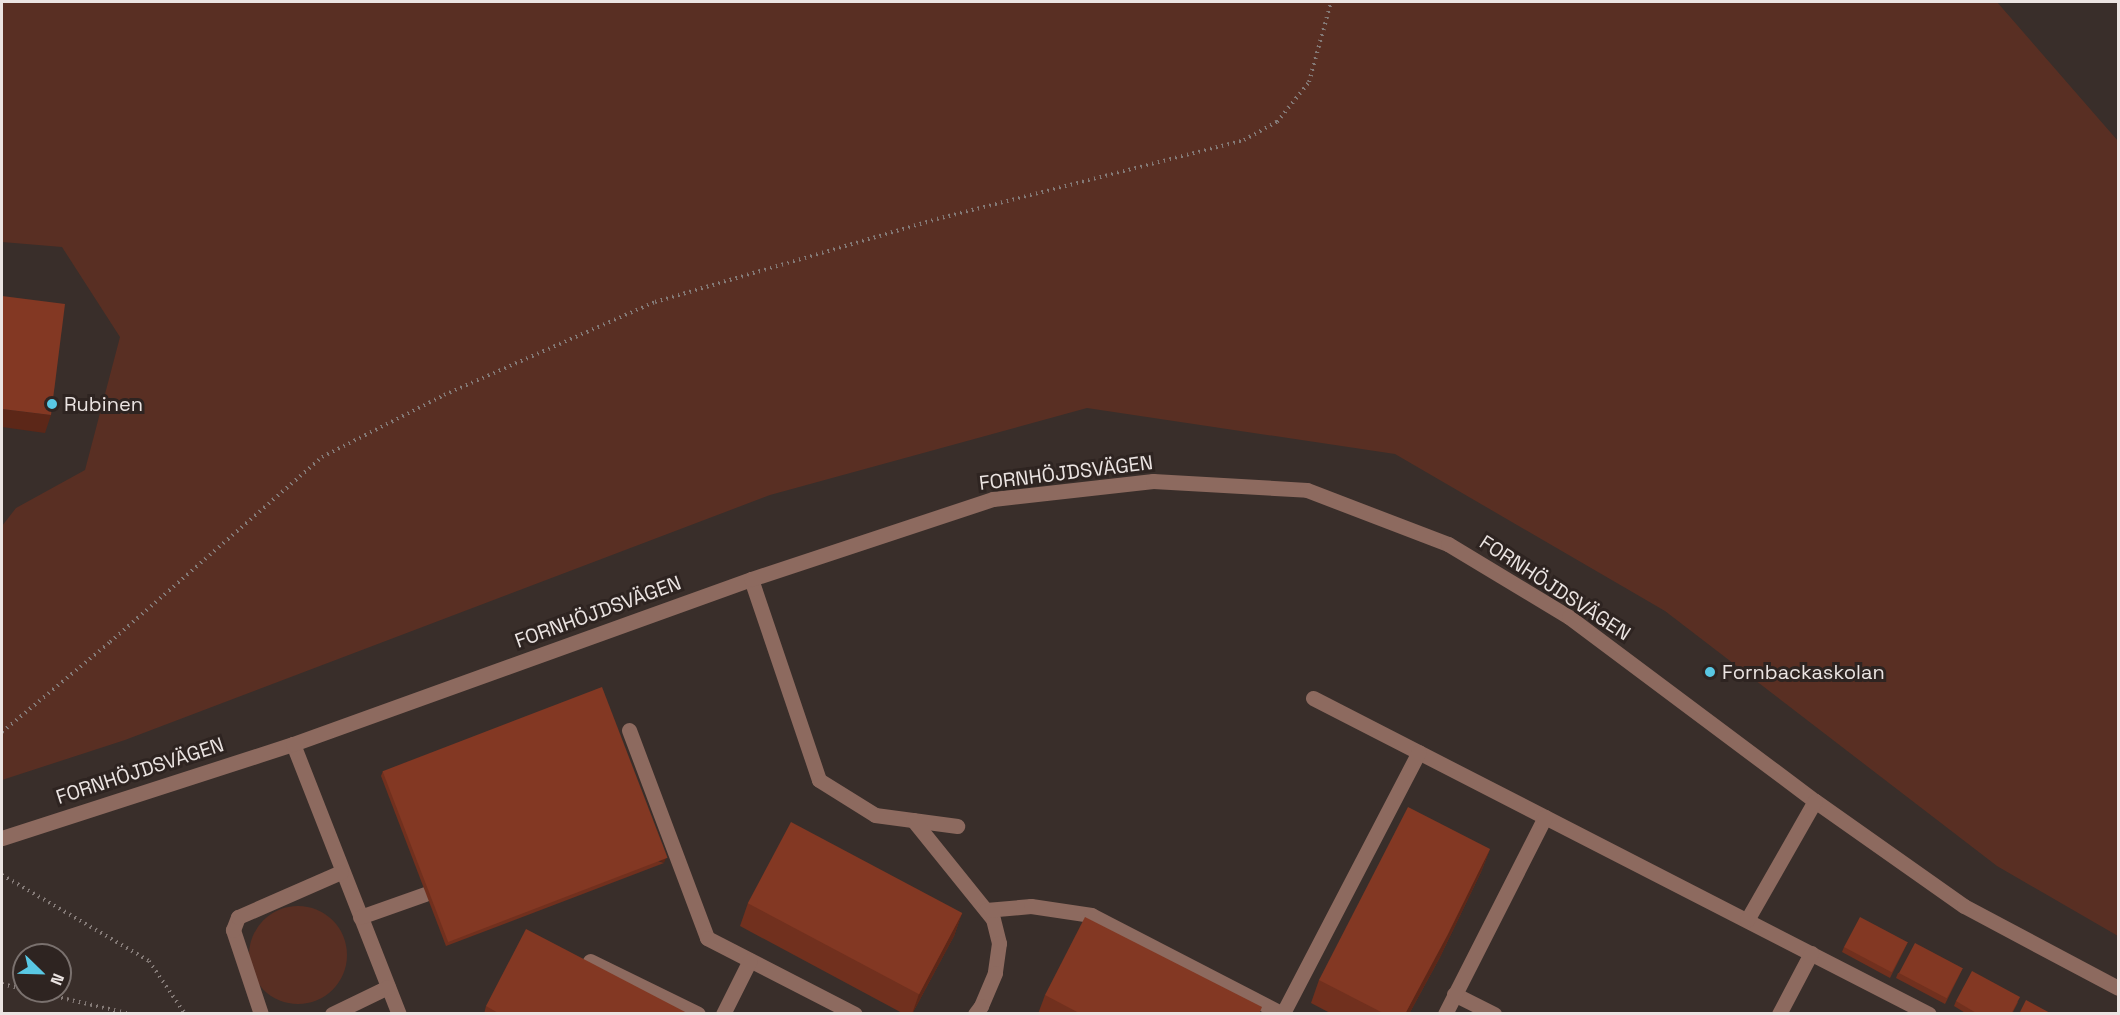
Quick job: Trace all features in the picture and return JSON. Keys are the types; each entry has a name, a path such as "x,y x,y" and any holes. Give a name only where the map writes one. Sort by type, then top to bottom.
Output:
{"street":[{"name":"FORNHÖJDSVÄGEN","path":"2,838 293,744 752,579 993,499 1153,481 1307,490 1448,544 1558,610 1815,801 1964,906 2118,988"},
{"path":"752,579 819,780 875,815 957,826"},
{"path":"1313,698 1929,1014"},
{"path":"629,730 707,938 855,1014"},
{"path":"293,744 341,872 399,1014"},
{"path":"986,910 1031,906 1091,915 1283,1013 1419,752"},
{"path":"1747,921 1815,801"},
{"path":"1445,1014 1545,817"},
{"path":"914,820 993,919 999,943 995,973 980,1011"},
{"path":"261,1014 234,930 238,917 341,872"},
{"path":"360,917 425,894"},
{"path":"1779,1014 1811,953"},
{"path":"723,1014 750,960"},
{"path":"590,961 698,1014"},
{"path":"332,1014 388,987"},
{"path":"1454,994 1494,1014"}],"path":[{"path":"2,732 110,642 322,457 444,395 655,302 937,219 1244,140 1277,122 1309,82 1331,2"},
{"path":"2,875 149,961 185,1014"},
{"path":"72,1000 131,1014"}],"shaded area":[{"path":"2,2 1997,2 2118,141 2118,936 1997,866 1665,611 1395,454 1087,408 770,495 125,740 2,780 2,526 16,508 85,470 120,337 62,247 2,242"},
{"path":"298,906 317,910 332,921 343,936 347,955 343,974 332,989 317,1000 298,1004 279,1000 264,989 253,974 249,955 253,936 264,921 279,910"}],"building":[{"path":"2,296 65,304 51,415 2,409"},
{"path":"602,687 668,858 448,942 383,771"},
{"path":"1408,807 1490,849 1405,1014 1385,1014 1319,980"},
{"path":"791,822 962,913 919,994 748,903"},
{"path":"1085,917 1262,1007 1259,1014 1081,1014 1045,995"},
{"path":"1860,917 1908,942 1892,972 1844,947"},
{"path":"526,929 689,1014 500,1014 486,1006"},
{"path":"1915,943 1963,968 1947,998 1899,973"},
{"path":"1972,971 2020,997 2011,1014 1978,1014 1956,1001"},
{"path":"2026,1000 2052,1014 2019,1014"}],"place":[{"name":"Rubinen","path":"52,404"},
{"name":"Fornbackaskolan","path":"1710,672"}]}
